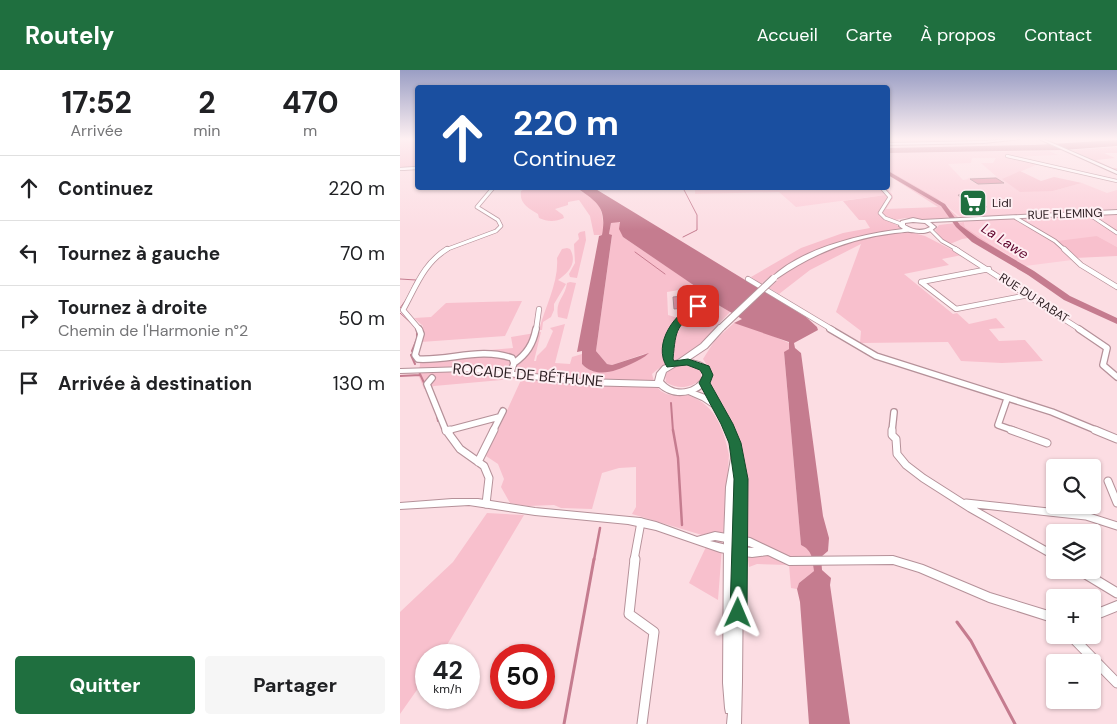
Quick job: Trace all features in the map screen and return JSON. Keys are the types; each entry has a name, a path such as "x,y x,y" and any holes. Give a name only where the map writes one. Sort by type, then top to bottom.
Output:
{"main road":[{"name":"RUE FLEMING","path":"960,220 1117,213"},
{"name":"RUE FLEMING","path":"923,221 1117,213"},
{"path":"882,234 903,224 923,221 932,228"},
{"name":"RUE FLEMING","path":"932,228 950,221"},
{"path":"903,224 910,230"},
{"path":"681,362 704,346 774,278 795,263 827,248 855,239 910,230 921,232 932,228"},
{"path":"701,365 700,358 704,346"},
{"path":"689,391 704,383 707,379 707,371 701,365 681,362 671,364 659,374 660,384 669,390 689,391 706,398 718,408"},
{"name":"ROCADE DE BÉTHUNE","path":"400,371 445,368 510,372 582,382 660,384"},
{"name":"ROCADE DE BÉTHUNE","path":"626,382 659,374"},
{"path":"704,383 730,429 735,443 741,479 734,546 728,683 733,724"},
{"path":"733,724 739,579 734,546 731,486 735,443"}],"street":[{"path":"1066,170 1117,181"},
{"path":"491,190 477,208 498,220 501,226 496,230 436,256 425,267 403,310 419,328 420,334 415,355 418,359 431,361 488,352 506,355 512,358 514,363"},
{"path":"884,190 890,197 880,213 884,218 903,224"},
{"path":"1090,215 1117,233"},
{"path":"1016,218 1056,241 1081,265 1117,287"},
{"name":"RUE DU RABAT","path":"932,228 942,241 1028,294 1107,348 1103,365 1117,376"},
{"path":"989,269 921,282 956,309 1028,294"},
{"path":"748,279 876,356 1074,420 1117,439"},
{"path":"671,364 667,354 670,334 678,320 698,306"},
{"path":"510,372 514,363 526,355 536,334 539,309"},
{"path":"432,378 427,384 446,431 460,449 484,466 489,478 486,504"},
{"path":"1007,399 998,425 1047,443"},
{"path":"894,412 892,434 896,439 895,446 898,456 919,476 1046,551"},
{"path":"446,431 501,414 478,462"},
{"path":"1108,481 1117,502"},
{"path":"400,506 457,503 486,504 641,522 699,540 734,546 752,554 768,551 789,561 893,560 909,564 989,597 1046,615"},
{"path":"964,503 1086,516 1117,526"},
{"path":"641,522 638,532 628,610 629,614 654,632 642,724"},
{"path":"1094,579 1117,593"},
{"path":"1101,612 1117,606"},
{"path":"1079,644 1117,683"}],"shaded area":[{"path":"890,170 953,170 963,180 969,179 967,178 997,177 988,170 1025,170 1003,179 1053,191 1082,183 1107,193 1117,190 1117,247 1097,236 1072,260 1025,266 965,227 964,220 937,198"},
{"path":"890,171 937,198 958,217 928,220 906,218 889,221 910,232 925,236 962,255 942,259 949,265 904,274 953,314 957,313 969,324 996,318 1005,328 989,329 999,341 1025,340 1043,361 1002,363 961,361 948,342 860,343 861,331 836,312 861,244 810,270 779,294 769,288 778,280 769,277 761,284 751,277 801,248 843,233 870,228 865,220 859,220 843,201 885,195 882,190 888,190 893,198 886,209 938,207 890,176"},
{"path":"1020,171 1041,181 1054,177 1082,183 1053,191 1020,192 1002,179"},
{"path":"580,190 597,190 806,317 817,327 818,330 794,343 795,348 801,353 823,516 829,538 828,551 821,557 822,570 831,578 830,585 850,724 809,724 800,602 797,589 799,583 814,571 810,553 801,545 784,352 789,349 789,342 734,323 742,319 708,299 711,297 623,237 619,229 620,222 611,223 609,234 612,235 596,351 607,364 612,365 649,353 636,362 613,371 600,372 588,369 582,364 582,351 577,352 599,236 602,235 603,226 602,212 590,197"},
{"path":"695,190 882,190 885,195 796,207 779,192 695,194"},
{"path":"521,191 585,191 596,201 602,213 602,235 594,235 590,216 579,200 568,202 568,205 555,209 564,218 552,221 545,220 539,218 538,214 523,202"},
{"path":"618,221 621,224 623,237 697,287 667,292 668,315 678,318 708,299 730,312 692,351 652,374 658,388 664,393 679,396 689,395 706,406 717,420 724,437 729,455 718,600 689,583 713,532 702,535 632,514 636,507 636,467 619,468 602,473 592,509 561,508 554,505 528,506 510,503 501,487 504,479 498,464 486,456 521,380 513,379 434,386 424,389 418,374 420,356 513,348 511,337 541,332 534,361 536,361 537,356 546,347 553,331 550,328 565,324 555,363 570,364 572,357 582,354 582,364 589,370 606,372 623,366 647,353 612,365 607,364 596,351 612,236 609,234 611,223"},
{"path":"964,222 965,227 1046,281 1040,282 969,238 950,244 943,240 935,230 939,225"},
{"path":"585,231 586,240 577,278 570,277 569,274 575,263 574,244 579,239 578,234"},
{"path":"1097,236 1117,247 1117,256 1075,258 1057,241"},
{"path":"562,249 570,249 572,254 571,267 558,280 566,284 554,304 551,317 543,322 542,330 539,330 554,285 557,258"},
{"path":"567,283 576,283 567,319 558,317 557,311"},
{"path":"522,301 505,336 421,342 423,326 414,318 431,317 446,303"},
{"path":"734,323 757,329 789,343 789,349 784,353 801,545 810,553 814,571 799,583 797,589 791,588 789,565 757,564 749,567 744,534 745,474 741,449 736,430 710,388 711,371 703,359 715,340"},
{"path":"682,365 694,366 701,371 701,379 684,387 670,385 666,382 665,375 671,368"},
{"path":"487,513 524,515 448,644 415,644 415,693 400,714 400,612 453,562"}],"building":[{"path":"996,178 1004,183 978,184 970,179"},
{"name":"Lidl","path":"972,194 987,207 969,207 958,195"},
{"path":"684,296 685,308 674,309 673,297"}],"waterway":[{"name":"La Lawe","path":"890,174 943,205 958,226 975,240 1031,273 1067,298 1117,321"},
{"path":"683,237 697,230 697,215 684,190"},
{"path":"635,252 665,274"},
{"path":"400,279 416,280 412,288"},
{"path":"400,308 408,297"},
{"path":"400,313 412,324"},
{"path":"412,351 417,339 417,330"},
{"path":"411,355 415,364"},
{"path":"420,374 425,385"},
{"path":"400,376 420,375"},
{"path":"671,403 673,431"},
{"path":"437,416 438,421"},
{"path":"673,430 678,458 682,525"},
{"path":"594,560 600,528"},
{"path":"564,724 594,559"},
{"path":"957,622 971,641 1015,724"}],"place":[{"name":"Lidl","path":"973,203"}],"route":[{"path":"698,306 678,320 670,334 667,354 671,364 688,362 705,368 708,375 704,383 730,429 735,443 741,479 738,613"}]}
